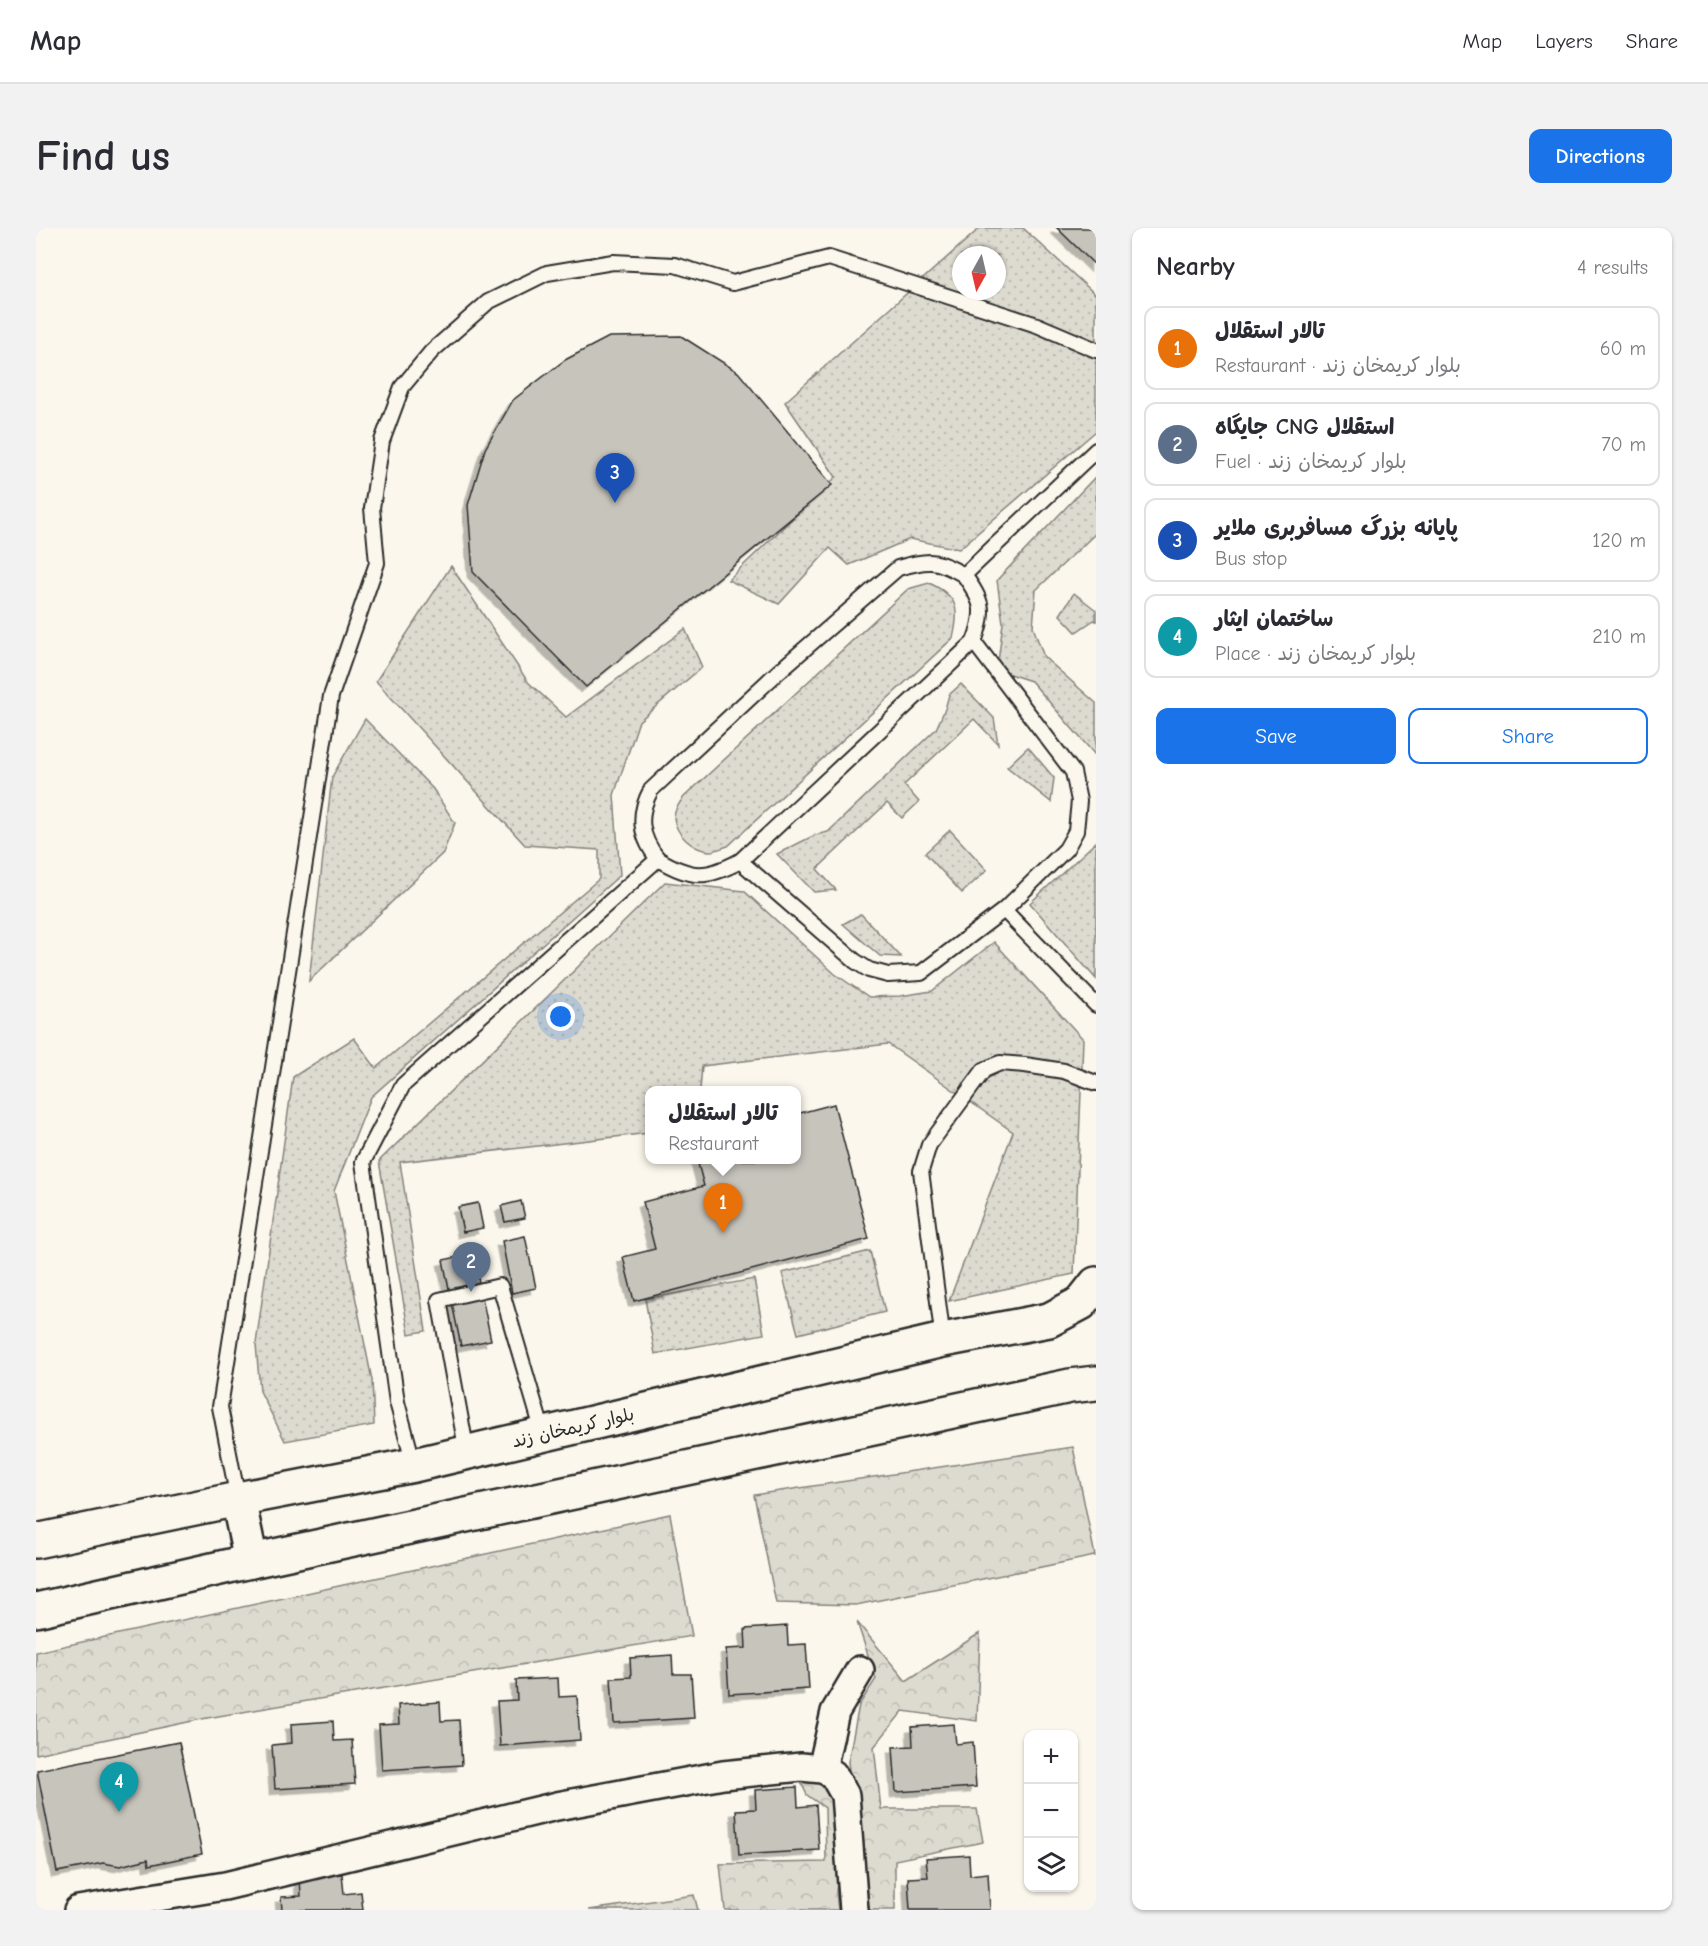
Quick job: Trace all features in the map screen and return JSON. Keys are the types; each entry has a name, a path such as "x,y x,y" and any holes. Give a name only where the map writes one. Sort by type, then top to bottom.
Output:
{"main road":[{"name":"بلوار کریمخان زند","path":"36,1541 467,1454 943,1340 1049,1320 1081,1303 1096,1284"},
{"path":"36,1610 251,1561 1070,1386 1096,1383"},
{"path":"238,1499 251,1561"}],"street":[{"path":"822,1769 835,1712 860,1670"},
{"path":"78,1910 226,1898 557,1806 723,1775 801,1767 822,1769 833,1774 845,1795 854,1910"}],"lane":[{"path":"238,1499 220,1407 332,696 376,563 372,508 382,441 402,387 432,351 488,302 547,273 613,262 675,265 733,283 829,258 1037,325 1096,350"},
{"path":"964,575 1096,450"},
{"path":"923,561 944,564 964,575 980,599 981,624 974,642 740,861 724,870 708,875 691,875 676,870 658,859 648,847 643,828 644,803 651,790 778,672 898,568 923,561"},
{"path":"740,861 855,961 869,970 888,975 921,973 1004,910 1066,849 1076,831 1079,801 1073,772 974,642"},
{"path":"414,1465 397,1402 363,1162 403,1085 658,859"},
{"path":"1004,910 1096,1005"},
{"path":"943,1340 921,1171 929,1145 984,1070 1000,1063 1064,1071 1096,1083"},
{"path":"467,1454 439,1300 471,1292 500,1286 544,1436"}],"green space":[{"path":"980,228 1023,228 1096,295 1096,431 959,549 910,539 849,565 830,548 779,604 728,580 836,477 785,402 952,253 952,300 1006,300 1006,246 960,246"},
{"path":"1096,476 1096,533 1036,590 1033,627 1044,657 1096,703 1096,756 1031,681 997,670 1003,623 997,580"},
{"path":"451,566 528,682 566,717 685,629 702,667 639,721 614,795 620,875 371,1097 334,1191 372,1380 374,1425 285,1441 260,1391 256,1344 293,1077 354,1038 376,1068 599,879 599,850 525,845 376,681"},
{"path":"929,583 946,593 954,604 956,619 953,638 728,846 710,851 697,848 686,840 678,830 674,818 676,809 684,797 908,589"},
{"path":"1074,593 1096,610 1096,621 1094,620 1076,632 1060,615"},
{"path":"961,684 994,718 998,744 974,719 904,785 919,802 902,818 887,803 817,869 836,890 814,892 777,854 815,835 828,832 936,729 949,695"},
{"path":"365,719 433,789 455,823 443,853 309,981 332,777"},
{"path":"1028,747 1054,778 1051,802 1007,767"},
{"path":"950,830 987,870 962,893 925,853"},
{"path":"1096,842 1096,979 1030,903"},
{"path":"665,882 744,891 835,974 869,997 900,996 932,991 994,942 1083,1039 1074,1274 949,1301 1013,1132 888,1044 702,1066 700,1086 645,1086 645,1133 400,1162 426,1331 409,1334 379,1161"},
{"path":"861,914 901,957 880,956 843,924"},
{"path":"870,1251 885,1312 798,1334 782,1273"},
{"path":"754,1279 764,1334 655,1354 645,1299"},
{"path":"1073,1447 1095,1556 856,1605 776,1603 754,1495"},
{"path":"670,1514 692,1636 207,1718 36,1754 36,1652"},
{"path":"857,1622 906,1681 980,1633 977,1721 903,1711 874,1747 881,1809 977,1809 983,1842 895,1860 895,1910 869,1910 848,1762 859,1705 876,1679"},
{"path":"800,1780 818,1782 834,1799 840,1857 836,1892 838,1910 725,1910 720,1864 826,1862 825,1808 807,1795"},
{"path":"694,1895 698,1910 589,1910"}],"building":[{"path":"1057,228 1096,228 1096,266"},
{"path":"681,336 738,372 832,485 586,687 473,572 468,505 485,449 513,400 565,360 609,337"},
{"path":"834,1104 869,1239 634,1301 623,1257 655,1249 643,1202 704,1186 698,1164 801,1164 801,1113"},
{"path":"521,1201 525,1218 505,1222 501,1206"},
{"path":"478,1203 483,1228 463,1232 458,1207"},
{"path":"525,1236 536,1288 512,1293 502,1241"},
{"path":"473,1254 491,1340 461,1346 443,1260"},
{"path":"787,1626 788,1645 806,1644 809,1689 729,1694 726,1649 746,1648 745,1629"},
{"path":"672,1655 673,1674 691,1674 694,1718 614,1723 611,1678 631,1677 630,1658"},
{"path":"558,1678 559,1697 577,1696 580,1740 500,1746 497,1701 517,1700 516,1680"},
{"path":"440,1702 441,1721 459,1720 462,1765 382,1770 379,1725 399,1724 398,1705"},
{"path":"333,1721 334,1741 352,1740 355,1784 275,1789 272,1745 292,1743 291,1724"},
{"path":"954,1724 956,1744 973,1742 976,1787 896,1792 893,1747 913,1746 912,1727"},
{"path":"179,1742 202,1854 149,1865 148,1859 120,1866 103,1863 57,1872 37,1770"},
{"path":"797,1787 798,1807 816,1805 819,1850 739,1855 736,1810 756,1809 755,1790"},
{"path":"969,1855 970,1875 988,1873 990,1910 910,1910 908,1878 928,1877 926,1858"},
{"path":"342,1874 344,1894 361,1892 363,1910 282,1910 281,1897 301,1896 300,1877"}],"place":[{"name":"پایانه بزرگ مسافربری ملایر","path":"615,503"},
{"name":"تالار استقلال","path":"723,1233"},
{"name":"جایگاه CNG استقلال","path":"471,1292"},
{"name":"ساختمان ایثار","path":"119,1812"}]}
